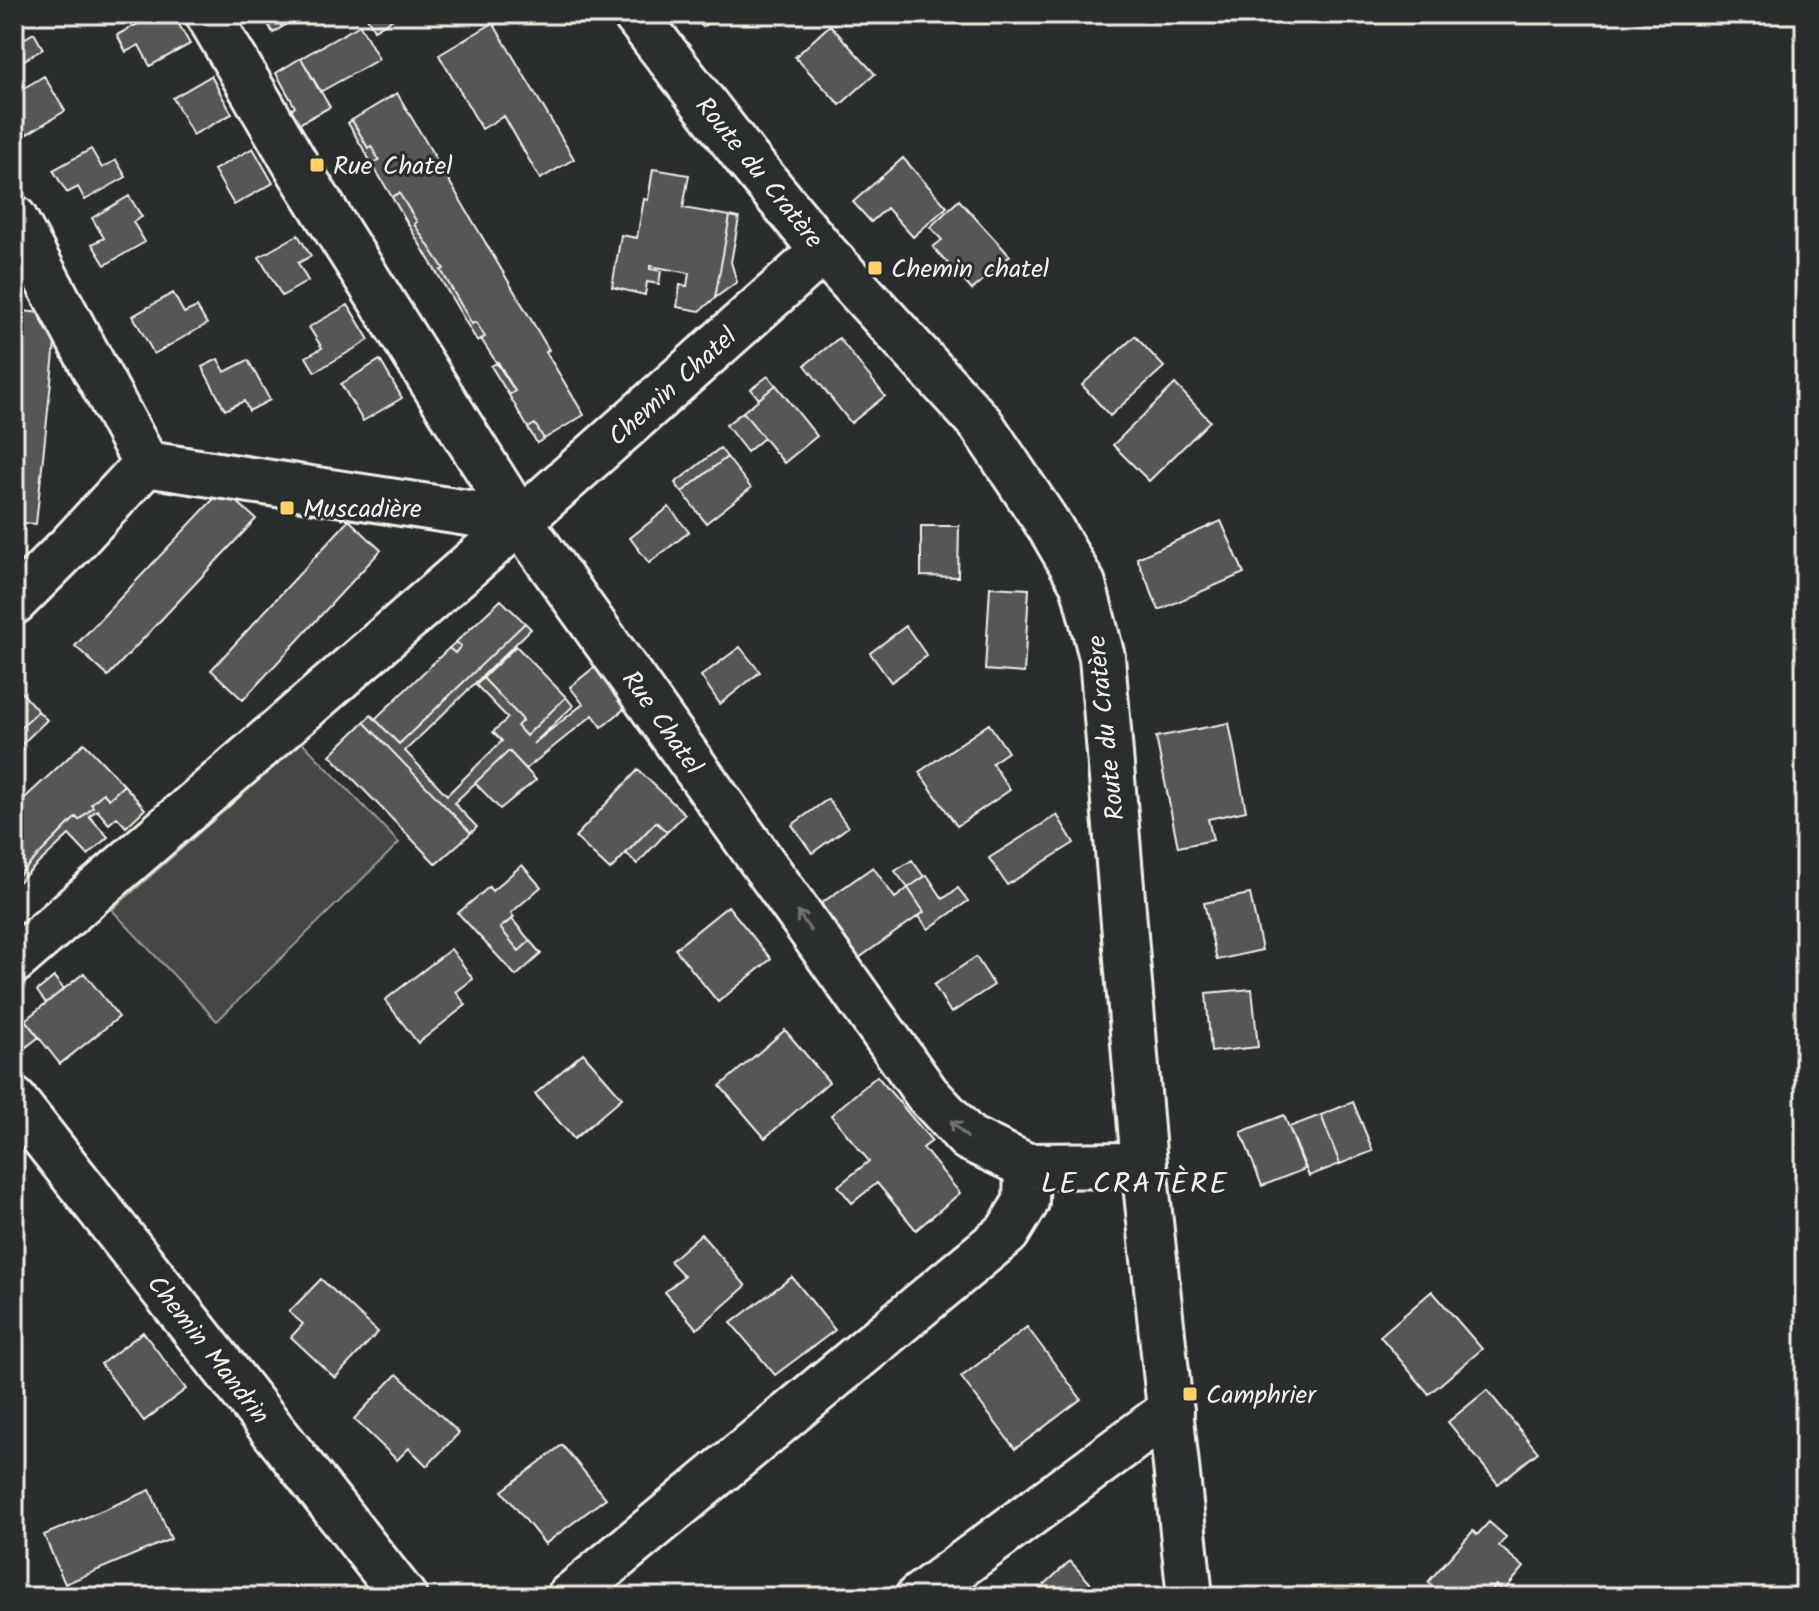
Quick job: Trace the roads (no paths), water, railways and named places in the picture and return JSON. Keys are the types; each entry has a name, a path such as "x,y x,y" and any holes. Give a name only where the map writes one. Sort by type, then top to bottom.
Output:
{"street":[{"name":"Rue Chatel","path":"208,14 299,170 520,521 927,1094 968,1138 1027,1166 1144,1165"},
{"name":"Route du Cratère","path":"635,14 823,251 981,424 1051,529 1083,584 1102,657 1144,1165 1190,1597"},
{"path":"14,218 146,464"},
{"name":"Chemin Chatel","path":"14,961 520,521 823,251"},
{"path":"146,464 520,521"},
{"path":"14,602 146,464"},
{"name":"Chemin Mandrin","path":"14,1100 404,1597"},
{"path":"569,1597 1007,1233 1026,1202 1027,1166"},
{"path":"918,1597 1171,1410"}],"place":[{"name":"Rue Chatel","path":"317,165"},
{"name":"Chemin chatel","path":"875,268"},
{"name":"Muscadière","path":"287,508"},
{"name":"Camphrier","path":"1190,1394"}],"district":[{"name":"LE CRATÈRE","path":"1135,1183"}]}
